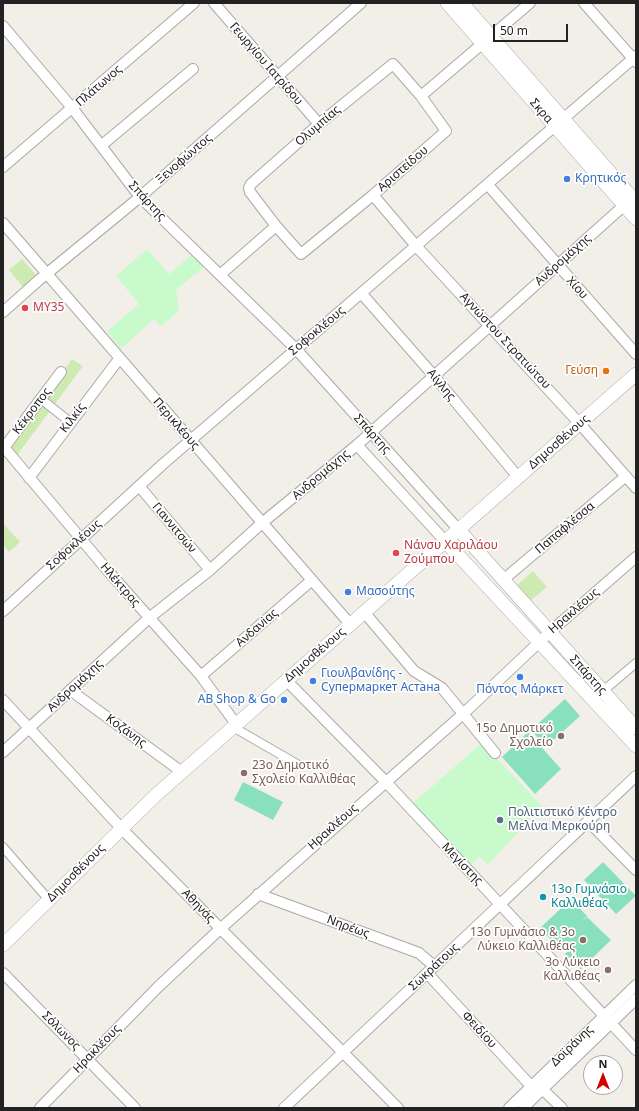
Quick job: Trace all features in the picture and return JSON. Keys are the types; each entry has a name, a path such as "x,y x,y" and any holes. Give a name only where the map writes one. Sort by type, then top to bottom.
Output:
{"street":[{"name":"Πλάτωνος","path":"3,167 73,109 194,3"},
{"name":"Γεωργίου Ιατρίδου","path":"214,3 319,124"},
{"name":"Ξενοφώντος","path":"3,312 47,273 140,197 361,3"},
{"name":"Σκρα","path":"447,3 488,40"},
{"name":"Σκρα","path":"462,3 488,40 558,122 632,200 636,219"},
{"path":"420,96 530,3"},
{"path":"584,3 635,59"},
{"name":"Σπάρτης","path":"3,26 102,145 140,197 222,274 296,349 636,728"},
{"name":"Σοφοκλέους","path":"3,611 139,486 296,349 417,247 558,122 635,59"},
{"name":"Ολυμπίας","path":"276,226 248,188 251,184 319,124 393,64 420,96"},
{"path":"102,145 193,69"},
{"name":"Αριστείδου","path":"276,226 301,254 373,195 446,131 420,96"},
{"name":"Χίου","path":"488,185 557,266 636,354"},
{"name":"Αγνώστου Στρατιώτου","path":"373,195 417,247 580,424 636,488"},
{"name":"Ανδρομάχης","path":"3,752 149,618 210,570 262,523 357,445 632,200"},
{"name":"Περικλέους","path":"3,223 119,359 350,624"},
{"path":"222,274 276,226"},
{"name":"Αίγλης","path":"362,294 434,376 518,477"},
{"name":"Κιλκίς","path":"29,478 119,359"},
{"name":"Κέκροπος","path":"4,448 61,372"},
{"name":"Δημοσθένους","path":"3,945 121,828 182,772 636,374"},
{"path":"41,399 70,422"},
{"name":"Σπάρτης","path":"357,445 636,746"},
{"name":"Ηλέκτρας","path":"4,448 149,618 201,676 235,726"},
{"name":"Παπαφλέσσα","path":"503,580 626,476"},
{"name":"Γιαννιτσών","path":"139,486 210,570"},
{"name":"Ηρακλέους","path":"40,1108 158,987 220,928 385,781 463,714 550,632 636,557"},
{"name":"Ανδανiας","path":"201,676 312,580"},
{"path":"364,612 414,671 442,688 495,753"},
{"path":"603,691 636,663"},
{"name":"Μεγίστης","path":"286,680 385,781 636,1050"},
{"name":"Κοζάνης","path":"70,690 182,772"},
{"name":"Αθηνάς","path":"3,700 121,828 398,1108"},
{"path":"235,726 298,764"},
{"name":"Σωκράτους","path":"284,1108 636,776"},
{"path":"588,821 636,870"},
{"path":"3,847 50,900"},
{"name":"Νηρέως","path":"258,894 419,954 431,970"},
{"name":"Φειδίου","path":"431,970 536,1086 562,1108"},
{"name":"Σόλωνος","path":"3,973 135,1108"},
{"name":"Δοϊράνης","path":"508,1108 536,1086 607,1019 636,985"},
{"name":"Δοϊράνης","path":"607,1019 636,999"},
{"name":"Δοϊράνης","path":"523,1108 536,1086"}],"green space":[{"path":"147,249 169,274 195,252 207,264 176,290 179,311 161,326 154,319 121,349 107,331 139,304 116,276"},
{"path":"22,259 36,275 23,287 9,270"},
{"path":"72,359 83,366 15,458 7,449"},
{"path":"3,523 20,542 9,552 3,545"},
{"path":"533,571 547,587 529,602 515,587"},
{"path":"565,699 580,716 546,747 531,730"},
{"path":"528,732 561,769 535,794 502,757"},
{"path":"482,743 542,806 488,865 479,856 470,866 413,803"},
{"path":"243,782 283,802 273,820 234,800"},
{"path":"603,862 636,896 616,914 584,880"},
{"path":"571,899 587,916 580,923 587,917 611,940 580,970 565,954 568,951 560,942 556,945 540,928"}],"place":[{"name":"Κρητικός","path":"567,179"},
{"name":"MY35","path":"25,308"},
{"name":"Γεύση","path":"606,371"},
{"name":"Νάνσυ Χαριλάου Ζούμπου","path":"396,553"},
{"name":"Μασούτης","path":"348,592"},
{"name":"Πόντος Μάρκετ","path":"520,677"},
{"name":"Γιουλβανίδης - Супермаркет Астана","path":"313,681"},
{"name":"AB Shop & Go","path":"284,700"},
{"name":"15ο Δημοτικό Σχολείο","path":"561,736"},
{"name":"23ο Δημοτικό Σχολείο Καλλιθέας","path":"244,773"},
{"name":"Πολιτιστικό Κέντρο Μελίνα Μερκούρη","path":"500,820"},
{"name":"13ο Γυμνάσιο Καλλιθέας","path":"543,897"},
{"name":"13ο Γυμνάσιο & 3ο Λύκειο Καλλιθέας","path":"583,940"},
{"name":"3ο Λύκειο Καλλιθέας","path":"608,970"}]}
